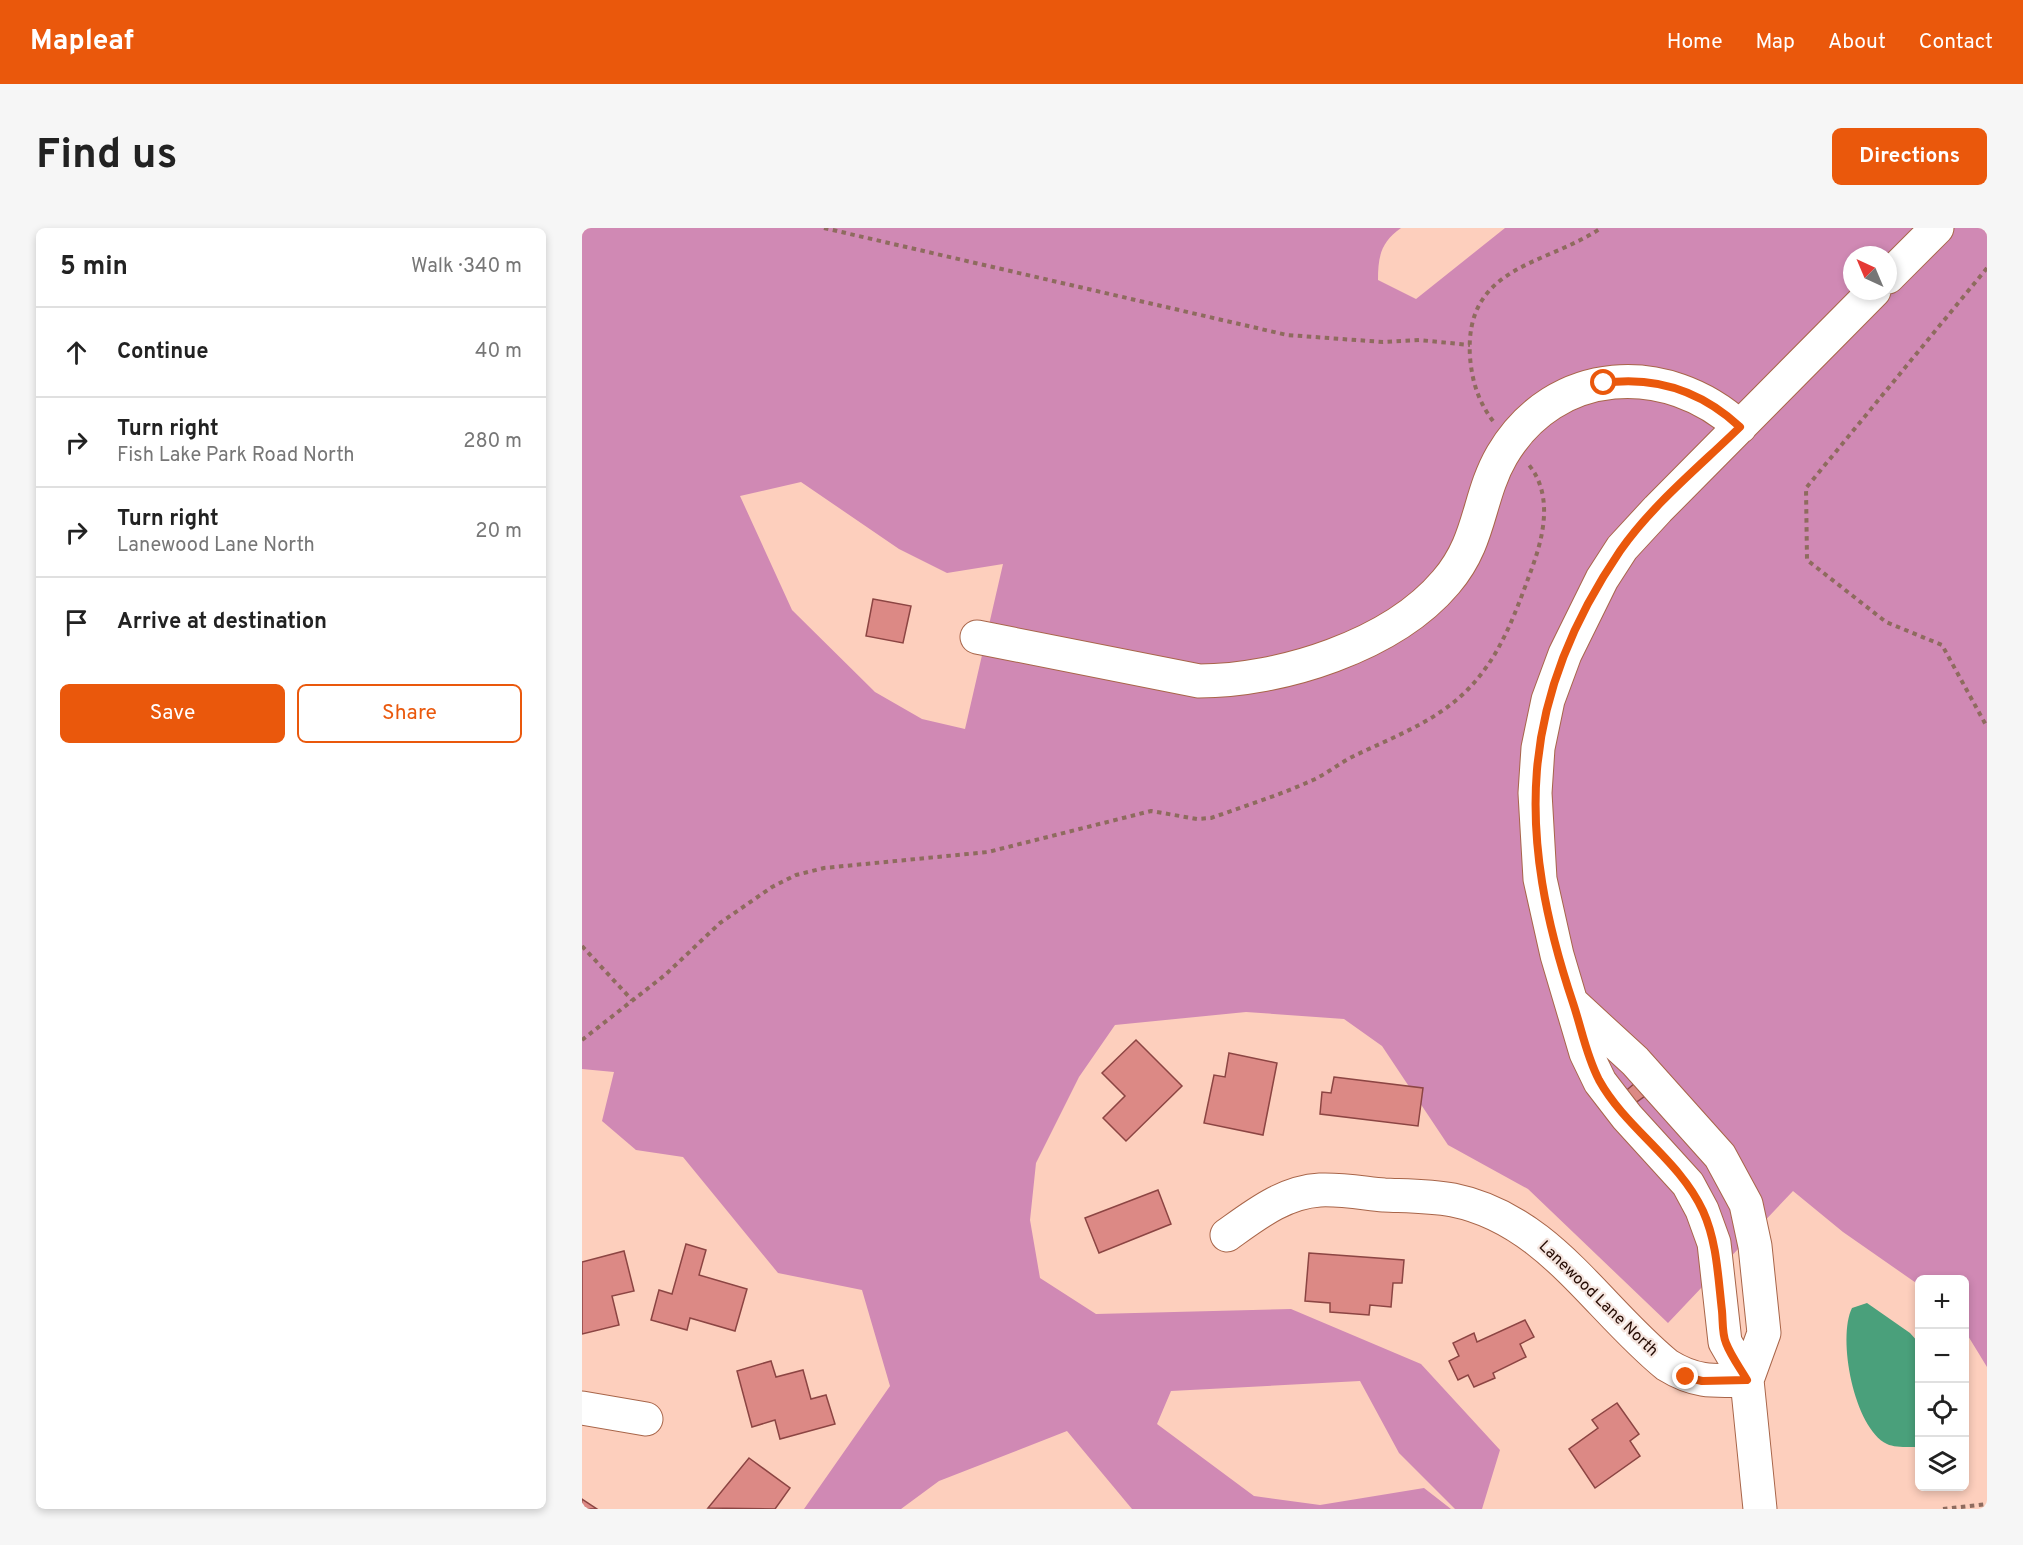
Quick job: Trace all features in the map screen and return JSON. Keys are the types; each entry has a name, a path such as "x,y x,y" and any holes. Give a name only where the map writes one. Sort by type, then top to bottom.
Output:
{"street":[{"path":"1897,268 1937,228"},
{"path":"1760,1509 1747,1380 1725,1342 1714,1243 1702,1210 1688,1184 1600,1082 1586,1053 1546,914 1538,856 1535,793 1538,748 1548,700 1565,654 1602,579 1623,548 1658,508 1865,300"},
{"path":"977,637 1199,681 1226,681 1317,660 1362,643 1397,624 1422,607 1445,583 1464,559 1477,529 1492,474 1510,442 1525,425 1560,398 1604,383 1643,380 1667,385 1702,398 1720,409 1740,427"},
{"path":"1573,1004 1635,1061 1720,1156 1746,1204 1755,1246 1764,1333 1747,1380"},
{"name":"Lanewood Lane North","path":"1227,1235 1266,1207 1293,1195 1320,1190 1451,1200 1506,1218 1529,1232 1548,1248 1654,1355 1686,1377 1702,1381 1747,1380"},
{"path":"582,1408 646,1419"}],"path":[{"path":"824,228 1287,335 1383,342 1419,340 1470,345"},
{"path":"1496,424 1477,395 1470,345 1480,305 1499,281 1534,259 1585,239 1601,228"},
{"path":"1987,268 1806,488 1807,560 1886,622 1942,645 1987,727"},
{"path":"582,1040 665,975 720,923 772,887 796,875 824,868 988,852 1151,811 1197,819 1211,818 1314,779 1337,764 1416,727 1456,702 1479,678 1513,618 1536,558 1544,518 1544,496 1534,471 1527,463"},
{"path":"582,946 632,1000"},
{"path":"1943,1509 1987,1504"}],"shaded area":[{"path":"582,228 1401,228 1394,233 1382,250 1378,280 1416,299 1505,228 1987,228 1987,1367 1969,1338 1969,1275 1915,1275 1915,1282 1843,1232 1793,1191 1668,1323 1528,1189 1448,1145 1382,1046 1344,1019 1246,1012 1115,1025 1079,1077 1036,1163 1030,1220 1040,1278 1096,1314 1291,1309 1421,1364 1500,1450 1482,1509 1455,1509 1399,1453 1360,1381 1171,1391 1157,1424 1254,1496 1320,1505 1424,1488 1451,1509 1132,1509 1067,1431 939,1481 901,1509 804,1509 890,1386 862,1290 778,1273 683,1157 636,1150 602,1121 614,1072 582,1069","holes":["801,482 899,549 947,573 1003,564 965,729 922,719 875,692 792,610 740,496"]},
{"path":"1867,1303 1915,1339 1915,1447 1890,1445 1875,1435 1857,1402 1846,1340 1852,1308"}],"building":[{"path":"873,599 911,606 903,643 866,636"},
{"path":"1136,1040 1182,1086 1126,1141 1103,1118 1125,1096 1102,1073"},
{"path":"1229,1053 1277,1063 1263,1135 1204,1123 1214,1075 1225,1077"},
{"path":"1334,1077 1423,1088 1418,1126 1320,1114 1322,1092 1331,1093"},
{"path":"1635,1083 1645,1096 1631,1106 1622,1094"},
{"path":"1158,1190 1171,1224 1099,1253 1085,1218"},
{"path":"686,1244 706,1250 699,1275 747,1289 735,1331 690,1318 687,1330 651,1320 659,1290 672,1294"},
{"path":"624,1251 634,1291 612,1296 619,1325 582,1334 582,1262"},
{"path":"1309,1253 1404,1260 1402,1283 1393,1283 1391,1307 1370,1305 1369,1315 1330,1312 1330,1303 1305,1301"},
{"path":"1525,1320 1534,1337 1520,1344 1526,1357 1493,1373 1495,1378 1474,1387 1468,1375 1458,1380 1449,1361 1459,1356 1453,1343 1474,1333 1477,1342"},
{"path":"771,1361 776,1377 803,1370 811,1399 826,1395 835,1424 780,1439 775,1420 752,1427 737,1371"},
{"path":"1617,1403 1639,1434 1630,1441 1640,1456 1595,1488 1569,1449 1598,1428 1592,1420"},
{"path":"749,1458 790,1488 775,1509 708,1508"},
{"path":"582,1499 597,1509 582,1509"}],"route":[{"path":"1604,383 1643,380 1667,385 1702,398 1720,409 1740,427 1658,508 1623,548 1602,579 1565,654 1548,700 1538,748 1535,793 1540,879 1546,914 1586,1053 1600,1082 1610,1096 1688,1184 1702,1210 1714,1243 1725,1342 1747,1380 1702,1381 1686,1377"}]}
